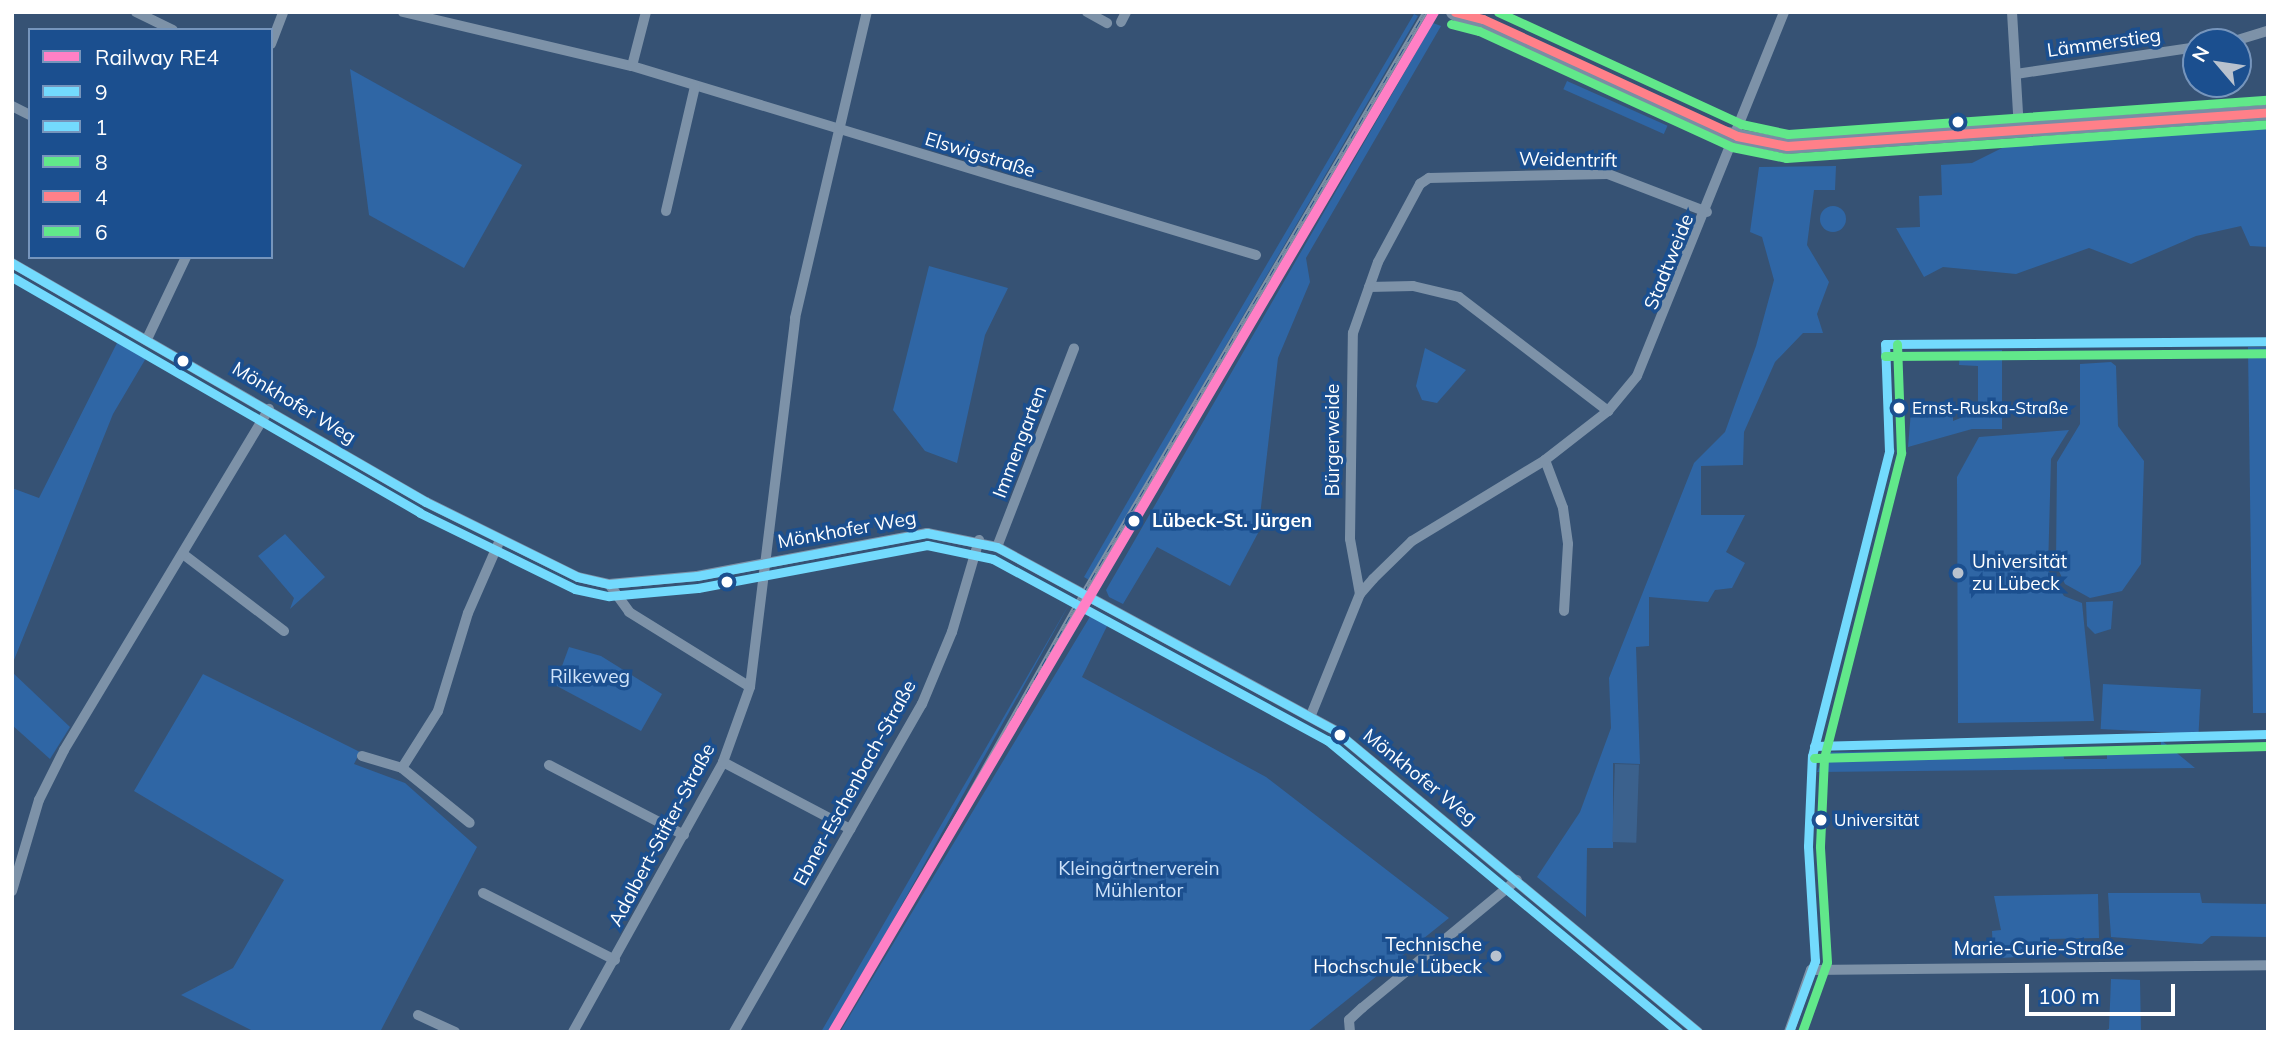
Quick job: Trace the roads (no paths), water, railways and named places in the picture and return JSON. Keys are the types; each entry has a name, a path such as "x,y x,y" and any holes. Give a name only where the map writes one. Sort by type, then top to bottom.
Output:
{"main road":[{"path":"1460,15 1712,132 1819,147 2268,112"}],"street":[{"path":"136,12 169,28"},
{"path":"273,39 284,12"},
{"name":"Elswigstraße","path":"403,12 632,66 836,130 1256,254"},
{"path":"632,66 646,12"},
{"name":"Adalbert-Stifter-Straße","path":"573,1032 723,762 750,687 795,318 836,130 867,12"},
{"path":"1087,12 1107,23"},
{"name":"Stadtweide","path":"1311,715 1360,594 1412,541 1545,460 1608,411 1637,376 1661,329 1784,12"},
{"path":"2012,12 2019,130"},
{"name":"Lämmerstieg","path":"2016,74 2182,49"},
{"path":"666,211 695,86"},
{"path":"12,106 28,114"},
{"name":"Weidentrift","path":"1463,177 1616,175 1707,212"},
{"name":"Bürgerweide","path":"1360,594 1350,539 1349,397 1353,333 1369,287 1420,184 1463,177"},
{"path":"148,337 185,259"},
{"name":"Mönkhofer Weg","path":"12,264 148,337 499,542 609,584 767,562 927,533 978,540 997,547 1311,715 1517,880 1698,1032"},
{"path":"1369,287 1413,285 1459,297 1608,411"},
{"name":"Immengarten","path":"997,547 1074,348"},
{"path":"12,891 53,770 269,409"},
{"path":"1545,460 1563,508 1568,544 1564,611"},
{"name":"Ebner-Eschenbach-Straße","path":"734,1032 922,704 952,632 978,540"},
{"path":"402,768 439,711 468,613 499,542"},
{"path":"183,554 284,631"},
{"path":"609,584 629,612 750,687"},
{"path":"362,756 402,768 470,823"},
{"path":"723,762 850,829"},
{"path":"549,765 684,835"},
{"path":"1349,1026 1517,880"},
{"path":"484,893 615,960"},
{"name":"Marie-Curie-Straße","path":"1790,1032 1811,970 2268,965"},
{"path":"418,1015 455,1032"}],"railway":[{"path":"885,944 1083,593 1425,12"}],"rail line":[{"name":"RE4","path":"833,1032 1434,12"}],"place":[{"name":"Ernst-Ruska-Straße","path":"1899,408"},
{"name":"Lübeck-St. Jürgen","path":"1134,521"},
{"name":"Universität zu Lübeck","path":"1958,573"},
{"name":"Universität","path":"1821,820"},
{"name":"Technische Hochschule Lübeck","path":"1496,956"}],"park label":[{"name":"Rilkeweg","path":"590,677"},
{"name":"Kleingärtnerverein Mühlentor","path":"1139,880"}]}
